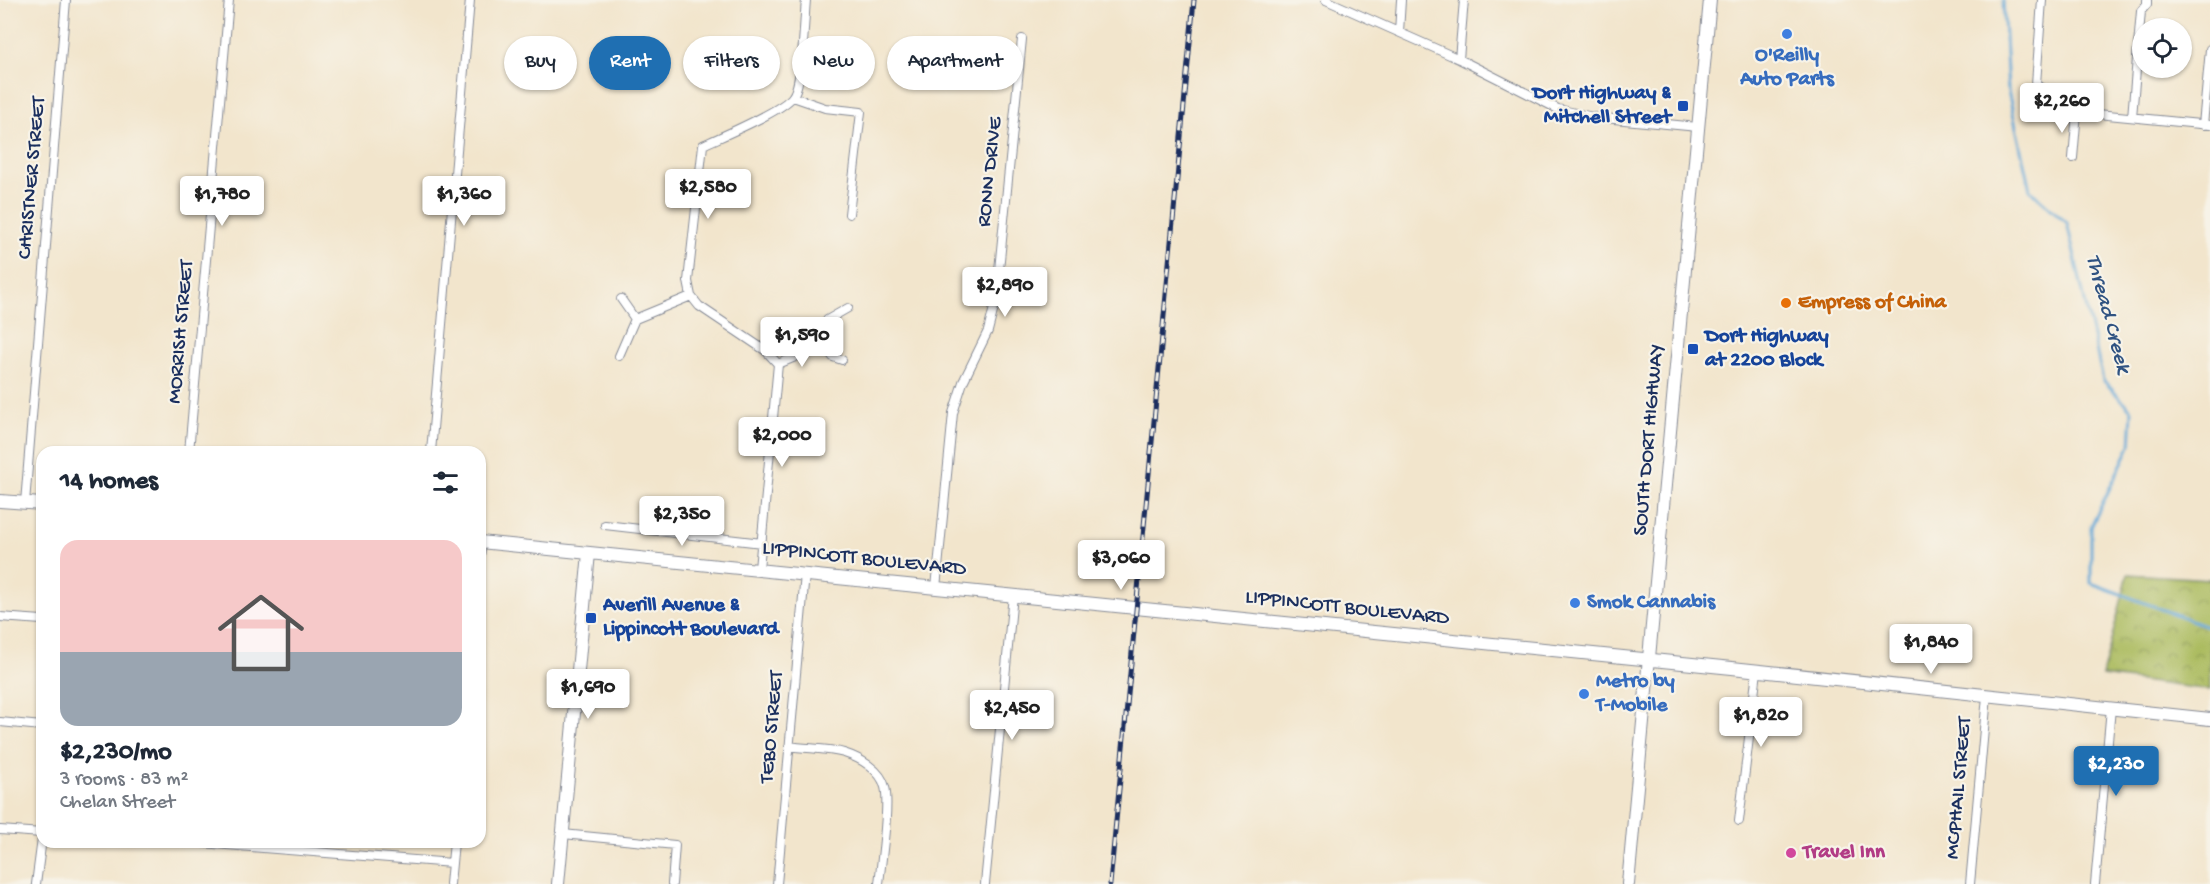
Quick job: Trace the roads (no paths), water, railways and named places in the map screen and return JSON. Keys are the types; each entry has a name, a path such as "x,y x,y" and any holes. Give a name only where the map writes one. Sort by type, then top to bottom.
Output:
{"street":[{"name":"CHRISTNER STREET","path":"25,503 66,0"},
{"name":"MORRISH STREET","path":"190,446 229,0"},
{"path":"432,446 470,0"},
{"path":"759,569 778,364 766,351 699,306 690,296 688,281 703,145 778,108 793,96 798,78 806,0"},
{"path":"1399,32 1401,0"},
{"path":"1460,59 1464,0"},
{"name":"SOUTH DORT HIGHWAY","path":"1628,884 1710,0"},
{"path":"2042,0 2036,84 2077,112 2207,125 2210,49"},
{"path":"2132,117 2141,11 2147,0"},
{"path":"1332,1 1460,59 1558,109 1593,117 1698,127"},
{"name":"RONN DRIVE","path":"936,588 953,413 963,382 988,331 996,300 1017,90"},
{"path":"793,96 825,108 861,112 849,214"},
{"path":"2073,158 2077,112"},
{"path":"619,356 635,319 690,296"},
{"path":"621,299 635,319"},
{"path":"778,364 819,345 827,320 848,308"},
{"path":"819,345 833,357 842,360"},
{"path":"0,501 36,504"},
{"path":"605,525 762,543"},
{"name":"LIPPINCOTT BOULEVARD","path":"486,543 2210,719"},
{"path":"558,884 589,553"},
{"name":"TEBO STREET","path":"777,884 805,574"},
{"path":"985,884 1013,595"},
{"path":"0,616 36,619"},
{"path":"1739,821 1757,671"},
{"name":"MCPHAIL STREET","path":"1970,884 1987,696"},
{"path":"2095,884 2111,708"},
{"path":"0,722 36,725"},
{"path":"789,746 843,753 860,760 877,773 885,787 886,804 879,884"},
{"path":"0,830 36,833"},
{"path":"563,834 675,845 672,884"},
{"path":"36,884 40,848"},
{"path":"264,848 452,863"},
{"path":"450,884 453,848"}],"waterway":[{"name":"Thread Creek","path":"2003,0 2008,91 2030,190 2067,223 2103,380 2132,411 2130,446 2091,527 2091,583 2210,627"}],"railway":[{"path":"1110,884 1194,0"}],"place":[{"name":"O'Reilly Auto Parts","path":"1787,34"},
{"name":"Dort Highway & Mitchell Street","path":"1683,106"},
{"name":"Empress of China","path":"1786,303"},
{"name":"Dort Highway at 2200 Block","path":"1693,349"},
{"name":"Smok Cannabis","path":"1575,603"},
{"name":"Averill Avenue & Lippincott Boulevard","path":"591,618"},
{"name":"Metro by T-Mobile","path":"1584,694"},
{"name":"Travel Inn","path":"1791,853"}]}
